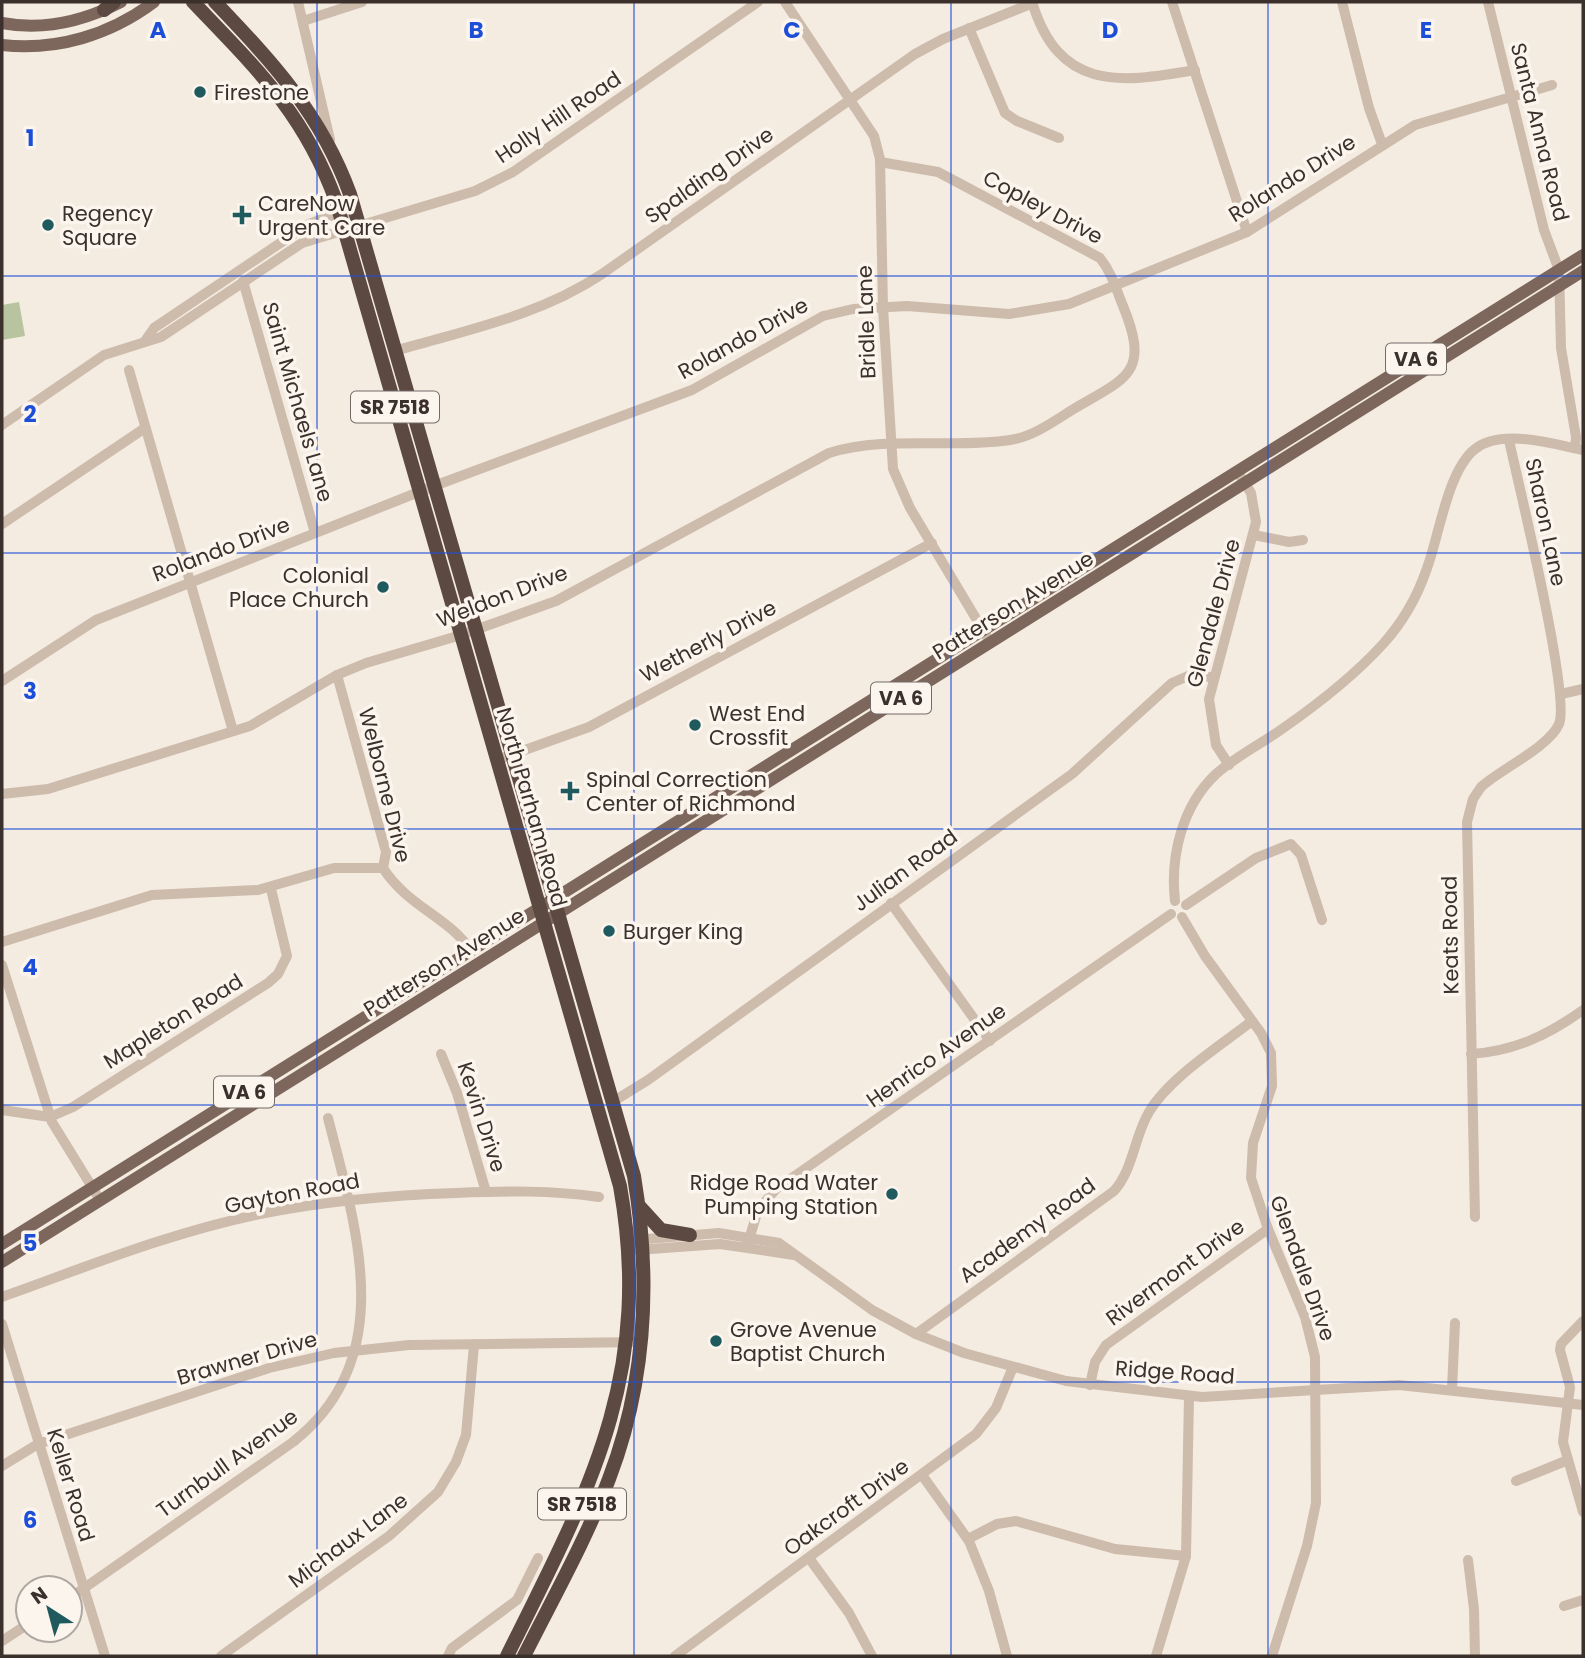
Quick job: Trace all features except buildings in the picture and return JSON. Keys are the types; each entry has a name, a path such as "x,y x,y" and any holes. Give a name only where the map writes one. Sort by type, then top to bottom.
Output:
{"highway":[{"name":"North Parham Road","path":"193,2 262,72 293,111 325,171 475,629 552,900 627,1145 639,1205 628,1419 609,1479 524,1656"},
{"name":"North Parham Road","path":"223,10 295,91 331,146 359,224 395,351 461,635 541,915 602,1114 635,1245"},
{"path":"602,1114 612,1115 619,1137 627,1145"},
{"path":"639,1205 661,1230 690,1235"},
{"name":"North Parham Road","path":"507,1656 593,1476 634,1342"}],"main road":[{"path":"2,23 55,24 121,2"},
{"path":"2,45 56,44 94,36 133,17 154,2"},
{"name":"Patterson Avenue","path":"2,1262 541,915 552,900 1583,255"},
{"name":"Patterson Avenue","path":"2,1244 471,951 541,915 557,914 1583,271"}],"street":[{"path":"298,2 331,146"},
{"path":"303,21 362,2"},
{"name":"Holly Hill Road","path":"2,425 104,355 161,337 302,243 475,191 513,172 758,2"},
{"name":"Bridle Lane","path":"785,2 852,99 874,136 880,162 883,307 890,445 899,488 990,642"},
{"path":"1033,2 1040,25 1053,48 1083,72 1105,78 1130,79 1195,70"},
{"name":"Spalding Drive","path":"395,351 529,313 563,298 915,54 1033,2"},
{"path":"1172,2 1247,232"},
{"path":"1342,2 1369,108 1382,145"},
{"name":"Santa Anna Road","path":"1488,2 1544,230 1559,270 1561,348 1579,449"},
{"path":"969,28 1005,113 1017,121 1059,138"},
{"name":"Rolando Drive","path":"2,681 85,626 427,489 692,390 823,316 853,309 883,307 1033,312 1069,304 1247,232 1382,145 1434,118 1552,85"},
{"name":"Copley Drive","path":"880,162 938,173 1076,243 1100,258 1116,286 1135,338 1136,358 1118,382 1085,403"},
{"path":"145,341 154,328 307,225 340,212 359,224"},
{"name":"Saint Michaels Lane","path":"243,281 315,533"},
{"path":"129,370 233,731"},
{"name":"Weldon Drive","path":"2,794 48,789 233,731 274,715 337,675 366,663 461,635 555,601 829,453 890,445 1011,440 1041,428 1085,403"},
{"path":"2,524 145,428"},
{"path":"1322,920 1301,855 1293,845 1274,848 1180,903 1169,906 1177,916 1186,913 1180,903 1173,870 1184,823 1207,784 1229,765 1316,705 1385,642 1426,574 1457,474 1465,460 1486,443 1509,440 1579,449"},
{"name":"Sharon Lane","path":"1509,440 1561,694"},
{"name":"Glendale Drive","path":"1229,765 1216,745 1209,717 1209,699 1254,535 1255,503 1237,471"},
{"path":"1254,535 1289,542 1303,540"},
{"name":"Wetherly Drive","path":"497,760 589,727 932,543"},
{"name":"Welborne Drive","path":"337,675 386,852 383,868 401,892 454,932 471,951"},
{"name":"Julian Road","path":"614,1101 648,1080 1072,774 1172,683 1188,676 1214,677"},
{"path":"1561,694 1583,689"},
{"name":"Keats Road","path":"1475,1217 1467,835 1469,808 1475,795 1488,781 1554,732 1562,715 1561,694"},
{"path":"2,942 152,895 271,889 334,868 383,868"},
{"name":"Mapleton Road","path":"50,1117 73,1107 278,974 286,961 287,948 271,889"},
{"path":"891,904 990,1041"},
{"name":"Glendale Drive","path":"1177,916 1266,1042 1272,1069 1272,1086 1253,1143 1250,1167 1254,1190 1268,1230 1281,1255 1310,1333 1317,1388 1317,1475 1313,1520 1272,1656"},
{"name":"Henrico Avenue","path":"748,1241 758,1210 776,1189 1177,916"},
{"path":"2,965 50,1117 100,1200"},
{"path":"1471,1054 1508,1049 1532,1041 1583,1010"},
{"name":"Academy Road","path":"916,1334 1114,1191 1127,1174 1146,1117 1156,1102 1252,1021"},
{"name":"Kevin Drive","path":"441,1054 457,1093 486,1192"},
{"path":"2,1110 50,1117"},
{"name":"Turnbull Avenue","path":"84,1589 308,1431 332,1403 357,1350 360,1279 351,1199 328,1118"},
{"name":"Gayton Road","path":"2,1297 120,1255 257,1215 351,1199 486,1192 568,1192 600,1197"},
{"name":"Rivermont Drive","path":"1090,1385 1095,1362 1106,1345 1268,1230"},
{"name":"Ridge Road","path":"635,1245 690,1235 719,1233 748,1241"},
{"name":"Ridge Road","path":"635,1245 748,1241 779,1243 872,1310 916,1334 1013,1367 1090,1385 1189,1396 1250,1396 1381,1384 1452,1389 1583,1405"},
{"path":"1583,1321 1560,1347 1570,1387 1563,1434 1583,1512"},
{"path":"1452,1389 1455,1323"},
{"name":"Keller Road","path":"2,1324 77,1574"},
{"name":"Brawner Drive","path":"2,1466 38,1444 269,1368 357,1350 634,1342"},
{"name":"Michaux Lane","path":"221,1656 389,1536 438,1492 456,1462 466,1435 474,1345"},
{"name":"Oakcroft Drive","path":"683,1654 922,1475 985,1424 996,1408 1013,1367"},
{"path":"1156,1656 1186,1556 1189,1396"},
{"path":"1516,1481 1568,1460"},
{"path":"922,1475 968,1539 989,1591 1007,1656"},
{"path":"968,1539 997,1524 1016,1521 1115,1549 1186,1556"},
{"path":"448,1656 452,1647 517,1600 538,1558"},
{"path":"809,1558 849,1613 872,1656"},
{"path":"1468,1560 1474,1609 1475,1656"},
{"name":"Keller Road","path":"84,1596 105,1656"},
{"path":"1564,1606 1583,1600"}],"green space":[{"path":"19,302 25,336 2,340 2,305"}],"place":[{"name":"Firestone","path":"200,92"},
{"name":"CareNow Urgent Care","path":"242,215"},
{"name":"Regency Square","path":"48,225"},
{"name":"Colonial Place Church","path":"383,587"},
{"name":"West End Crossfit","path":"695,725"},
{"name":"Spinal Correction Center of Richmond","path":"570,791"},
{"name":"Burger King","path":"609,931"},
{"name":"Ridge Road Water Pumping Station","path":"892,1194"},
{"name":"Grove Avenue Baptist Church","path":"716,1341"}]}
